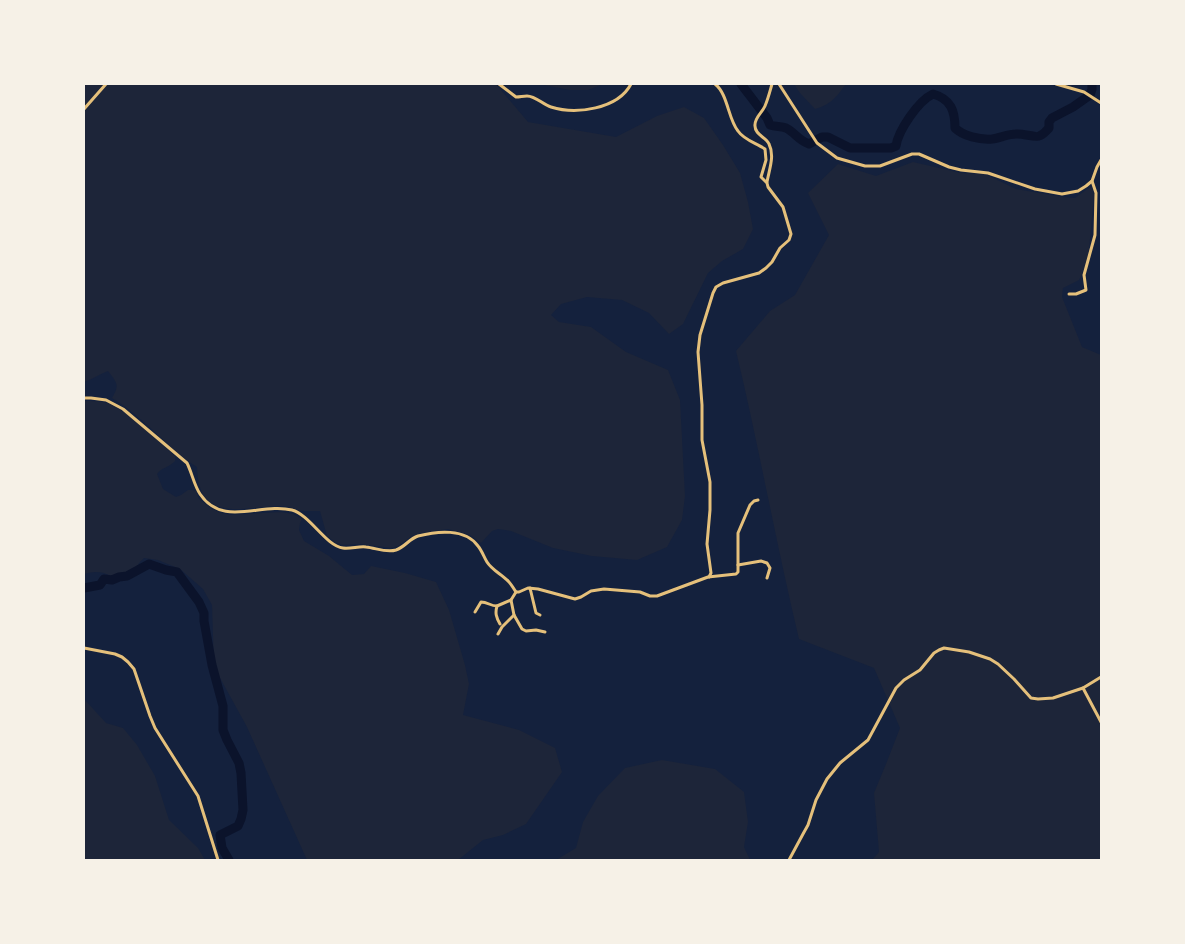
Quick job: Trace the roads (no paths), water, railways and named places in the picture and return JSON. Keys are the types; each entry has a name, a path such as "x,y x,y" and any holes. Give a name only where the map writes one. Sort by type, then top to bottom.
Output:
{"street":[{"path":"84,109 106,84"},
{"path":"499,84 516,97 532,97 552,108 580,110 595,108 619,97 624,94 631,84"},
{"path":"708,577 711,573 707,544 710,493 709,476 702,440 698,343 716,286 766,268 780,248 789,240 791,234 783,207 761,177 766,160 765,149 737,131 721,90 715,84"},
{"path":"767,183 771,151 767,140 756,130 755,122 765,108 772,84"},
{"path":"780,84 817,143 837,158 865,166 880,166 912,154 919,154 949,167 988,173 1035,189 1062,194 1078,190 1092,181 1101,160"},
{"path":"1056,84 1084,92 1101,103"},
{"path":"1069,294 1076,294 1086,290 1084,275 1095,235 1096,193 1092,181"},
{"path":"84,398 106,400 124,409 187,463 200,494 207,503 219,510 230,513 277,509 293,511 308,521 334,545 342,548 365,547 386,551 403,547 416,536 449,532 463,535 473,540 488,564 508,580 516,592"},
{"path":"475,612 481,602 497,606 511,600 516,592 530,588 575,599 591,591 604,589 640,592 650,596 665,594 708,577 736,574 738,572 738,533 750,505 758,500"},
{"path":"738,565 761,561 767,563 770,568 767,578"},
{"path":"530,588 536,613 540,615"},
{"path":"511,600 514,615 522,629 545,632"},
{"path":"497,606 496,618 500,624"},
{"path":"498,634 514,615"},
{"path":"84,648 115,654 122,657 134,669 155,728 198,796 218,860"},
{"path":"789,860 803,834 820,790 827,780 840,764 868,740 896,688 904,680 920,670 934,653 939,650 944,648 969,652 990,659 1014,678 1031,698 1038,700 1052,698 1083,688 1101,677"},
{"path":"1083,688 1101,722"}],"waterway":[{"path":"741,84 767,118 770,125 786,128 809,144 822,137 828,137 850,148 891,148 896,146 910,117 921,103 933,94 948,102 953,111 955,128 967,135 987,139 1016,134 1037,136 1043,134 1049,128 1049,122 1052,118 1090,95 1092,84"},
{"path":"84,588 100,585 104,579 112,580 127,576 149,564 177,572 199,602 204,613 212,665 223,706 223,730 239,763 241,773 243,810 241,819 238,826 220,835 222,848 229,860"}]}
